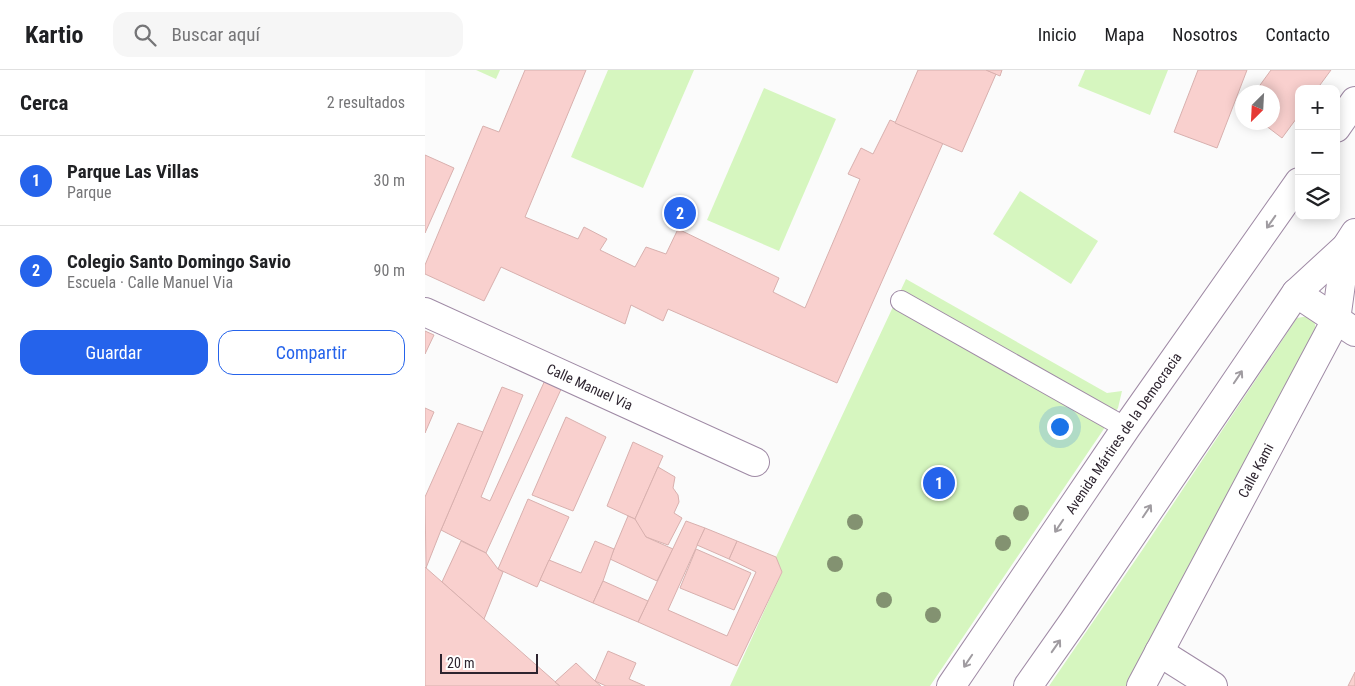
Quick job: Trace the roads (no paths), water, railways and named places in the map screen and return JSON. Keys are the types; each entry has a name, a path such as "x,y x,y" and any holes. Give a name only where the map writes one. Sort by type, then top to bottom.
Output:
{"street":[{"path":"1340,122 1355,101"},
{"name":"Avenida Mártires de la Democracia","path":"951,686 1126,428 1295,188"},
{"path":"1028,686 1295,293 1351,240"},
{"name":"Calle Kami","path":"1141,686 1346,326 1351,240"},
{"path":"1295,293 1346,326"},
{"name":"Calle Manuel Via","path":"425,312 755,462"},
{"path":"1159,652 1213,686"}],"lane":[{"path":"901,301 1126,428"}],"place":[{"name":"Colegio Santo Domingo Savio","path":"680,213"},
{"name":"Parque Las Villas","path":"939,483"}]}
